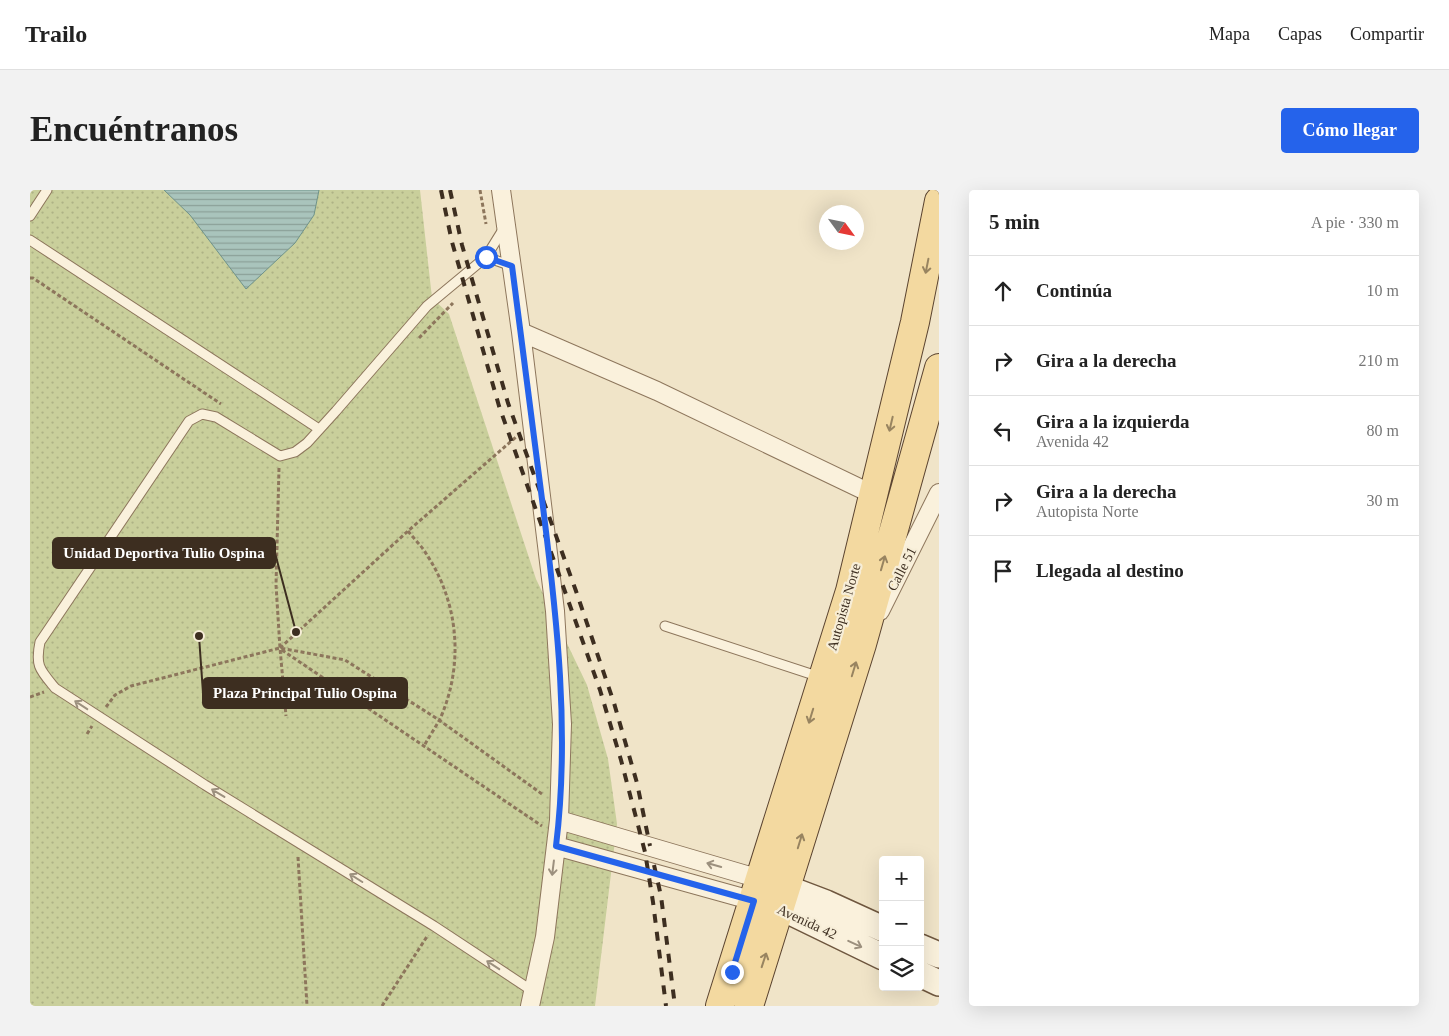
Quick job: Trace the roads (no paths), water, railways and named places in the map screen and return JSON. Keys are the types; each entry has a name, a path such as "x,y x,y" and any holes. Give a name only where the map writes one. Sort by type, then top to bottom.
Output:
{"main road":[{"name":"Autopista Norte","path":"749,1006 770,894 823,677 850,591 874,495 915,322 939,201"},
{"name":"Autopista Norte","path":"720,1006 770,894 862,644 939,368"}],"street":[{"path":"501,190 556,611 562,724 562,774 551,823 556,846 545,937 532,999"},
{"path":"521,332 657,391 874,495"},
{"name":"Calle 51","path":"862,644 894,586 939,494"},
{"name":"Avenida 42","path":"551,823 770,894 879,955"},
{"name":"Avenida 42","path":"556,846 770,894 826,903 879,927"},
{"path":"924,948 939,955"},
{"path":"924,976 939,983"}],"lane":[{"path":"30,216 47,190"},
{"path":"506,225 486,257 427,306 319,429 306,443 294,452 280,456 216,417 202,414 189,421 40,642 36,657 39,669 55,688 205,785 434,926 532,999"},
{"path":"30,240 319,429"},
{"path":"486,257 512,266"},
{"path":"665,626 823,677"}],"water":[{"path":"164,190 319,190 314,215 295,243 246,289 190,215"}],"railway":[{"path":"441,190 452,242 499,406 600,690 621,760 645,852 666,1006"},
{"path":"450,190 462,245 508,403 614,703 637,783 650,846"},
{"path":"654,865 661,896 675,1006"}],"place":[{"name":"Unidad Deportiva Tulio Ospina","path":"296,632"},
{"name":"Plaza Principal Tulio Ospina","path":"199,636"}]}
